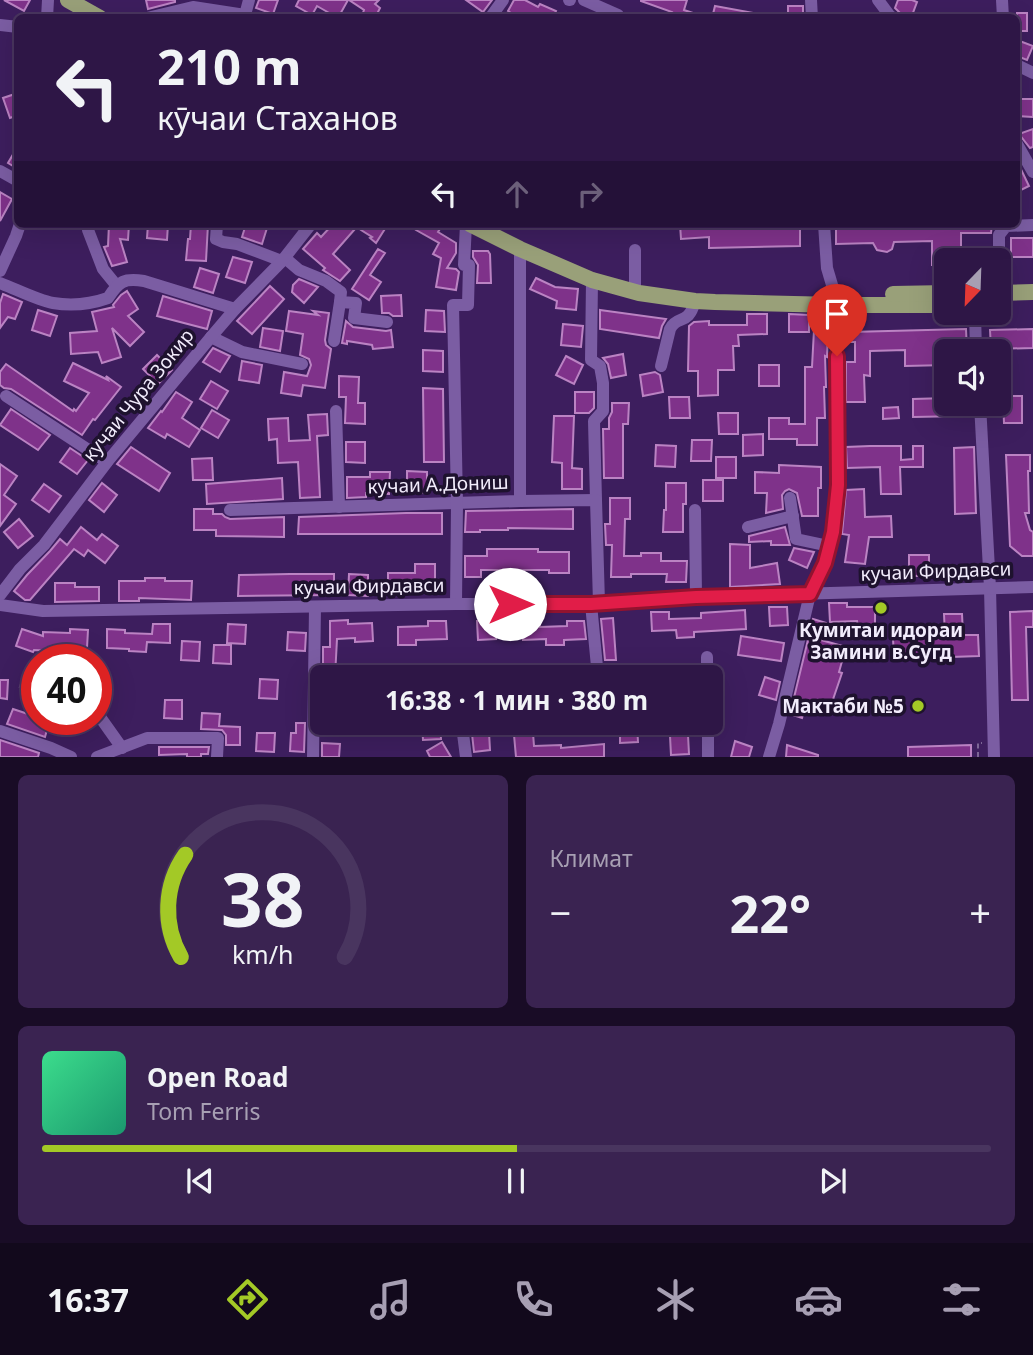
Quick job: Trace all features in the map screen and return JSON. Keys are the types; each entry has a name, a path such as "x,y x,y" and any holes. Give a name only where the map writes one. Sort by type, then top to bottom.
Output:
{"main road":[{"path":"68,0 93,14"},
{"path":"82,0 108,14"},
{"path":"476,228 592,280 639,293 695,301 836,300 934,294"},
{"path":"494,228 592,272 635,285 697,293 934,304"},
{"path":"1012,293 1033,292"},
{"path":"1012,304 1033,303"}],"street":[{"path":"584,0 616,14"},
{"path":"164,14 192,7 238,14"},
{"path":"1020,149 1033,172"},
{"path":"0,271 19,228"},
{"path":"88,228 103,269 116,285"},
{"path":"217,228 216,239 284,260 299,270 326,281 341,292 334,341"},
{"name":"кучаи Чура Зокир","path":"0,595 20,569 44,545 107,462 211,337 284,260 308,228"},
{"path":"456,604 453,305 468,305 469,265 464,265 468,228"},
{"path":"769,757 810,594 825,563 833,532 838,485 836,300 827,268 824,228"},
{"path":"999,248 999,235 1004,228"},
{"name":"кучаи А.Дониш","path":"230,510 520,501 520,249"},
{"path":"635,250 635,285"},
{"path":"0,283 51,303 71,304 94,303 108,298 116,285 128,278 235,309"},
{"path":"592,280 591,360 600,366 603,383 603,411 594,421 598,665"},
{"path":"661,366 670,329 673,324 688,318 695,301"},
{"path":"340,302 356,303 354,318 387,322"},
{"path":"211,337 242,352 302,364"},
{"path":"6,396 107,462"},
{"path":"337,411 339,506"},
{"path":"981,416 990,588 994,757"},
{"path":"790,498 796,539 829,546"},
{"path":"520,501 596,500"},
{"path":"695,510 696,597"},
{"path":"748,527 793,516"},
{"name":"кучаи Фирдавси","path":"0,605 43,611 595,604 696,597 1033,587"},
{"path":"313,757 315,607"},
{"path":"707,657 707,665"},
{"path":"0,731 71,757"},
{"path":"112,734 122,748"},
{"path":"463,735 466,757"},
{"path":"708,735 708,757"},
{"path":"97,757 146,738 218,738 217,757"}],"building":[{"path":"4,0 30,0 24,11"},
{"path":"146,0 175,0 175,2 148,9"},
{"path":"259,0 278,0 273,14 256,8"},
{"path":"299,0 348,0 340,14 331,14 317,6 310,14 296,6"},
{"path":"349,0 379,0 375,4 380,8 377,14 362,14 364,10"},
{"path":"466,0 492,0 483,12"},
{"path":"514,0 525,0 538,7 540,4 556,11 555,14 513,14 508,11"},
{"path":"687,0 684,10 696,14 671,14 672,12 641,1"},
{"path":"898,0 917,2 912,14 901,14 895,8"},
{"path":"715,6 759,14 713,14"},
{"path":"788,6 803,6 803,14 788,14"},
{"path":"1027,13 1027,31 1020,31 1020,14 1017,14"},
{"path":"1020,41 1033,46 1027,60 1020,57"},
{"path":"14,94 14,116 10,118 3,98"},
{"path":"1020,99 1033,99 1033,117 1020,116"},
{"path":"1033,129 1033,147 1030,148 1020,134"},
{"path":"14,153 14,167 8,163"},
{"path":"1020,167 1029,186 1020,190"},
{"path":"0,192 12,199 0,221"},
{"path":"109,228 129,228 128,240 120,239 127,262 112,266 104,247 108,246"},
{"path":"148,228 168,228 167,240 147,238"},
{"path":"191,228 208,228 206,261 186,260"},
{"path":"245,228 267,228 262,244 242,237"},
{"path":"329,228 355,229 333,254 350,270 340,281 323,270 325,268 303,249 317,233 321,237"},
{"path":"362,228 385,228 376,243 361,230"},
{"path":"440,228 438,232 456,243 456,253 447,268 459,272 456,290 436,287 441,258 433,254 439,243 416,230"},
{"path":"680,228 800,228 800,246 709,248 709,237 681,239"},
{"path":"836,228 992,228 991,233 961,233 961,248 934,248 934,265 932,241 894,242 892,249 887,252 877,250 873,243 836,244"},
{"path":"1011,238 1033,238 1033,257 1012,257"},
{"path":"378,249 385,253 370,275 381,282 369,300 352,289"},
{"path":"473,251 488,251 490,254 491,283 477,283 478,265"},
{"path":"233,257 252,262 245,283 226,277"},
{"path":"200,268 219,274 213,293 194,287"},
{"path":"536,278 555,287 578,289 576,310 556,308 557,301 530,289"},
{"path":"299,279 318,287 304,303 292,292 293,285"},
{"path":"270,286 284,299 252,334 237,321"},
{"path":"127,291 138,309 128,316 144,332 130,346 112,328 121,357 102,363 98,352 71,354 70,333 97,331 92,312 114,307 121,295"},
{"path":"3,294 22,302 15,319 8,317 0,328 0,303"},
{"path":"401,295 402,316 382,313 381,296"},
{"path":"163,296 212,311 207,329 157,316"},
{"path":"38,310 57,316 50,336 32,330"},
{"path":"426,310 444,311 445,332 425,331"},
{"path":"600,310 666,319 659,338 600,329"},
{"path":"289,311 318,315 313,311 329,313 325,340 331,349 325,388 303,385 301,396 281,393 284,372 307,376 311,365 309,359 300,355 303,334 286,331"},
{"path":"747,314 767,314 767,334 738,335 739,346 733,346 734,370 718,370 718,395 698,396 698,371 688,371 689,326 694,322 709,321 709,325 747,325"},
{"path":"789,314 809,315 809,332 789,332"},
{"path":"346,321 353,327 391,330 393,347 373,349 372,345 347,341 347,344 342,343"},
{"path":"563,324 583,326 581,347 561,345"},
{"path":"263,328 283,331 280,351 260,347"},
{"path":"966,329 966,339 934,339 934,365 905,366 905,350 870,351 870,376 864,375 865,402 846,402 846,362 855,362 855,342 851,342 850,332"},
{"path":"1033,329 1033,348 1011,349 1011,339 990,339 990,330"},
{"path":"814,330 828,330 827,357 825,356 825,418 817,418 817,445 797,445 797,439 769,439 769,418 789,418 789,424 805,424 805,367 812,367"},
{"path":"213,348 230,356 220,372 203,362"},
{"path":"423,350 443,351 443,372 423,371"},
{"path":"623,354 626,375 611,378 608,364 603,358"},
{"path":"157,355 172,370 158,384 143,369"},
{"path":"566,356 583,365 574,384 556,375"},
{"path":"242,361 262,365 259,383 239,380"},
{"path":"73,363 108,380 106,376 121,387 82,435 11,389 0,385 0,372 6,364 76,411 89,393 64,381"},
{"path":"759,365 779,365 779,386 759,386"},
{"path":"655,372 660,375 663,392 643,396 640,375"},
{"path":"339,376 359,377 358,403 365,403 365,424 345,423 346,397 339,397"},
{"path":"211,381 228,391 217,409 200,399"},
{"path":"423,388 443,389 444,462 424,462"},
{"path":"176,392 192,402 182,418 200,430 189,447 167,434 165,438 148,428"},
{"path":"575,392 594,392 594,408 589,413 575,413"},
{"path":"1011,396 1022,396 1022,423 1004,423 1004,416 1011,416"},
{"path":"669,397 689,397 690,418 670,418"},
{"path":"934,398 934,416 964,416 913,417 913,399"},
{"path":"612,403 629,403 628,424 623,424 623,478 604,478 603,429 609,429"},
{"path":"898,407 899,418 883,419 883,408"},
{"path":"11,409 50,435 38,450 0,425"},
{"path":"212,410 229,420 218,438 201,428"},
{"path":"718,413 738,413 738,434 719,434"},
{"path":"327,414 328,435 317,436 320,497 300,498 298,462 278,463 277,439 269,440 268,419 288,418 289,441 310,440 308,415"},
{"path":"554,416 574,416 572,468 582,469 582,489 562,489 562,463 552,462"},
{"path":"763,434 763,455 743,456 743,435"},
{"path":"692,440 712,440 711,461 691,461"},
{"path":"346,442 365,442 365,463 346,462"},
{"path":"656,445 676,446 675,467 655,466"},
{"path":"901,446 901,460 913,459 913,446 923,446 923,467 900,467 901,494 881,494 880,467 847,468 846,447"},
{"path":"131,447 170,473 159,491 117,464"},
{"path":"974,447 976,513 955,514 954,448"},
{"path":"70,448 88,460 77,474 60,462"},
{"path":"1006,455 1030,455 1029,513 1025,513 1033,532 1033,556 1022,556 1010,546"},
{"path":"716,457 736,457 736,478 716,478"},
{"path":"212,458 213,480 193,480 192,459"},
{"path":"0,464 17,476 4,495 16,504 0,526"},
{"path":"779,465 821,467 818,516 802,516 797,493 789,489 782,495 783,509 766,513 767,493 755,493 755,472 779,473"},
{"path":"407,471 427,472 427,493 407,492"},
{"path":"370,472 390,472 389,494 366,493 366,497 347,498 347,477 370,477"},
{"path":"282,478 283,499 207,504 206,484"},
{"path":"703,480 723,480 723,501 703,501"},
{"path":"102,483 117,495 104,512 89,500"},
{"path":"666,483 686,483 683,532 663,532"},
{"path":"44,484 61,496 49,512 32,500"},
{"path":"864,489 865,517 891,516 892,537 869,537 865,564 845,562 849,535 842,534 846,490"},
{"path":"610,498 630,498 630,519 625,519 624,556 661,553 661,561 687,561 686,582 666,582 667,574 611,577 612,545 606,545 605,524 610,524"},
{"path":"194,509 213,509 213,514 222,514 230,519 284,517 284,537 216,536 216,530 194,530"},
{"path":"573,509 573,529 508,528 465,532 466,511"},
{"path":"442,513 442,534 298,534 299,517"},
{"path":"19,519 33,536 18,548 4,532"},
{"path":"81,527 97,540 102,534 118,546 105,563 88,550 84,556 74,549 30,600 25,600 14,591 60,539 67,545"},
{"path":"785,527 790,545 771,545 771,541 749,542 749,536"},
{"path":"730,544 750,545 750,568 777,563 780,584 730,587"},
{"path":"794,548 814,552 807,568 789,560"},
{"path":"487,549 569,552 569,573 549,573 549,570 481,570 481,577 465,577 465,556 487,556"},
{"path":"909,555 929,555 929,576 909,576"},
{"path":"415,564 435,564 435,585 408,585 407,594 388,594 388,573 415,573"},
{"path":"334,574 334,595 238,596 239,575"},
{"path":"349,574 368,575 368,596 348,595"},
{"path":"145,578 192,581 191,600 139,598 139,601 119,601 119,581 145,581"},
{"path":"55,583 75,583 75,587 99,587 99,601 55,602"},
{"path":"829,603 847,603 847,607 875,607 875,625 858,626 857,621 830,622"},
{"path":"769,607 787,607 788,625 770,626"},
{"path":"745,610 746,629 694,632 694,637 677,638 676,630 652,631 651,612 669,612 669,619 701,618 701,613"},
{"path":"1033,611 1033,627 1026,627 1028,700 1012,700 1010,612"},
{"path":"944,614 962,614 963,635 978,635 979,656 894,659 893,638 945,636"},
{"path":"613,618 616,660 605,660 601,619"},
{"path":"813,619 826,623 821,640 846,647 839,672 842,673 828,714 805,708 802,718 790,714"},
{"path":"348,620 348,624 372,623 373,641 337,639 336,665 323,665 323,647 330,647 330,621"},
{"path":"428,621 446,621 447,639 416,640 416,645 398,645 398,627 428,626"},
{"path":"477,621 495,621 496,639 478,640"},
{"path":"522,621 540,621 540,627 567,626 567,621 584,621 586,639 564,640 564,645 546,645 546,639 523,640"},
{"path":"153,624 170,624 170,643 147,642 146,652 112,648 112,644 107,644 107,629 152,634"},
{"path":"228,624 246,625 245,644 227,643"},
{"path":"22,629 43,636 43,632 70,633 70,629 88,630 87,644 16,646"},
{"path":"288,632 306,633 305,651 287,650"},
{"path":"741,636 784,643 781,661 738,655"},
{"path":"182,641 200,642 199,661 181,660"},
{"path":"214,645 231,645 231,664 213,663"},
{"path":"765,677 780,682 776,700 759,695"},
{"path":"260,679 278,680 277,699 259,698"},
{"path":"0,680 8,680 7,699 0,698"},
{"path":"165,700 182,700 182,719 164,718"},
{"path":"13,709 21,712 21,729 7,724"},
{"path":"202,713 220,714 219,726 240,727 240,745 226,745 226,735 222,730 201,729"},
{"path":"296,723 305,723 304,752 290,751 291,733 296,733"},
{"path":"257,733 275,733 274,752 256,751"},
{"path":"423,735 441,735 441,739 423,740"},
{"path":"472,735 489,735 490,750 474,752"},
{"path":"514,735 533,735 534,746 561,745 561,748 604,744 604,757 516,757"},
{"path":"620,735 638,735 638,742 620,743"},
{"path":"688,735 689,754 671,755 670,736"},
{"path":"0,740 39,753 38,757 0,757"},
{"path":"735,741 752,747 749,757 731,757"},
{"path":"442,742 451,757 430,757 427,751"},
{"path":"322,743 340,744 339,757 322,757"},
{"path":"787,745 818,755 818,757 786,757"},
{"path":"971,745 971,757 908,757 908,747"},
{"path":"159,747 209,747 208,754 187,757 187,754 159,755"}],"place":[{"name":"Кумитаи идораи Замини в.Сугд","path":"881,608"},
{"name":"Мактаби №5","path":"918,706"}],"route":[{"path":"510,604 591,604 696,597 810,594 825,563 833,532 838,485 837,356"}]}
